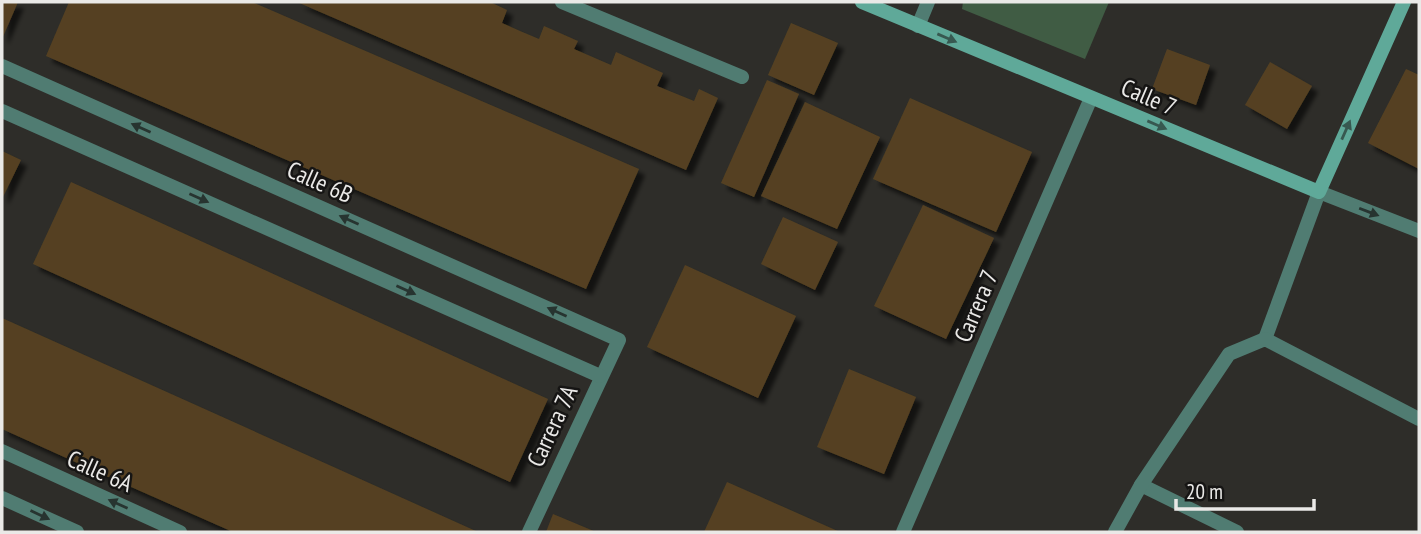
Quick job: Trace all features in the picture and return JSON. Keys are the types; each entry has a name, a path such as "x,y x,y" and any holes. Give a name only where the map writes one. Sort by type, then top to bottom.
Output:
{"street":[{"path":"562,2 742,77"},
{"name":"Calle 7","path":"862,2 1419,231"},
{"path":"918,26 928,2"},
{"path":"1115,532 1140,485 1229,354 1265,339 1319,192 1404,2"},
{"name":"Calle 6B","path":"2,65 619,340"},
{"name":"Carrera 7","path":"903,532 1091,98"},
{"path":"2,111 600,376"},
{"path":"1265,339 1419,419"},
{"name":"Carrera 7A","path":"529,532 619,340"},
{"name":"Calle 6A","path":"2,451 180,532"},
{"path":"1140,485 1237,532"},
{"path":"2,498 77,532"}],"green space":[{"path":"963,2 1109,2 1085,59 962,9"}],"building":[{"path":"2,2 18,2 2,39"},
{"path":"69,2 252,2 639,169 586,289 46,56"},
{"path":"297,2 490,2 507,10 502,23 539,39 544,26 578,41 574,49 611,65 616,52 663,73 657,86 694,101 699,89 718,98 686,170"},
{"path":"791,23 838,43 814,95 768,75"},
{"path":"1167,49 1210,65 1196,105 1152,89"},
{"path":"1270,62 1312,86 1287,129 1245,105"},
{"path":"1406,69 1419,75 1419,169 1368,143"},
{"path":"767,80 799,94 754,197 721,183"},
{"path":"910,98 1032,152 996,232 873,179"},
{"path":"805,102 880,137 837,229 761,196"},
{"path":"2,151 21,160 2,199"},
{"path":"71,182 548,399 510,482 33,264"},
{"path":"923,205 994,238 946,339 874,306"},
{"path":"783,217 838,242 815,290 761,264"},
{"path":"685,265 796,316 758,398 647,347"},
{"path":"2,318 478,532 233,532 104,475 2,429"},
{"path":"849,369 916,397 884,474 817,447"},
{"path":"727,482 840,532 704,532"},
{"path":"553,514 596,532 546,532"}]}
